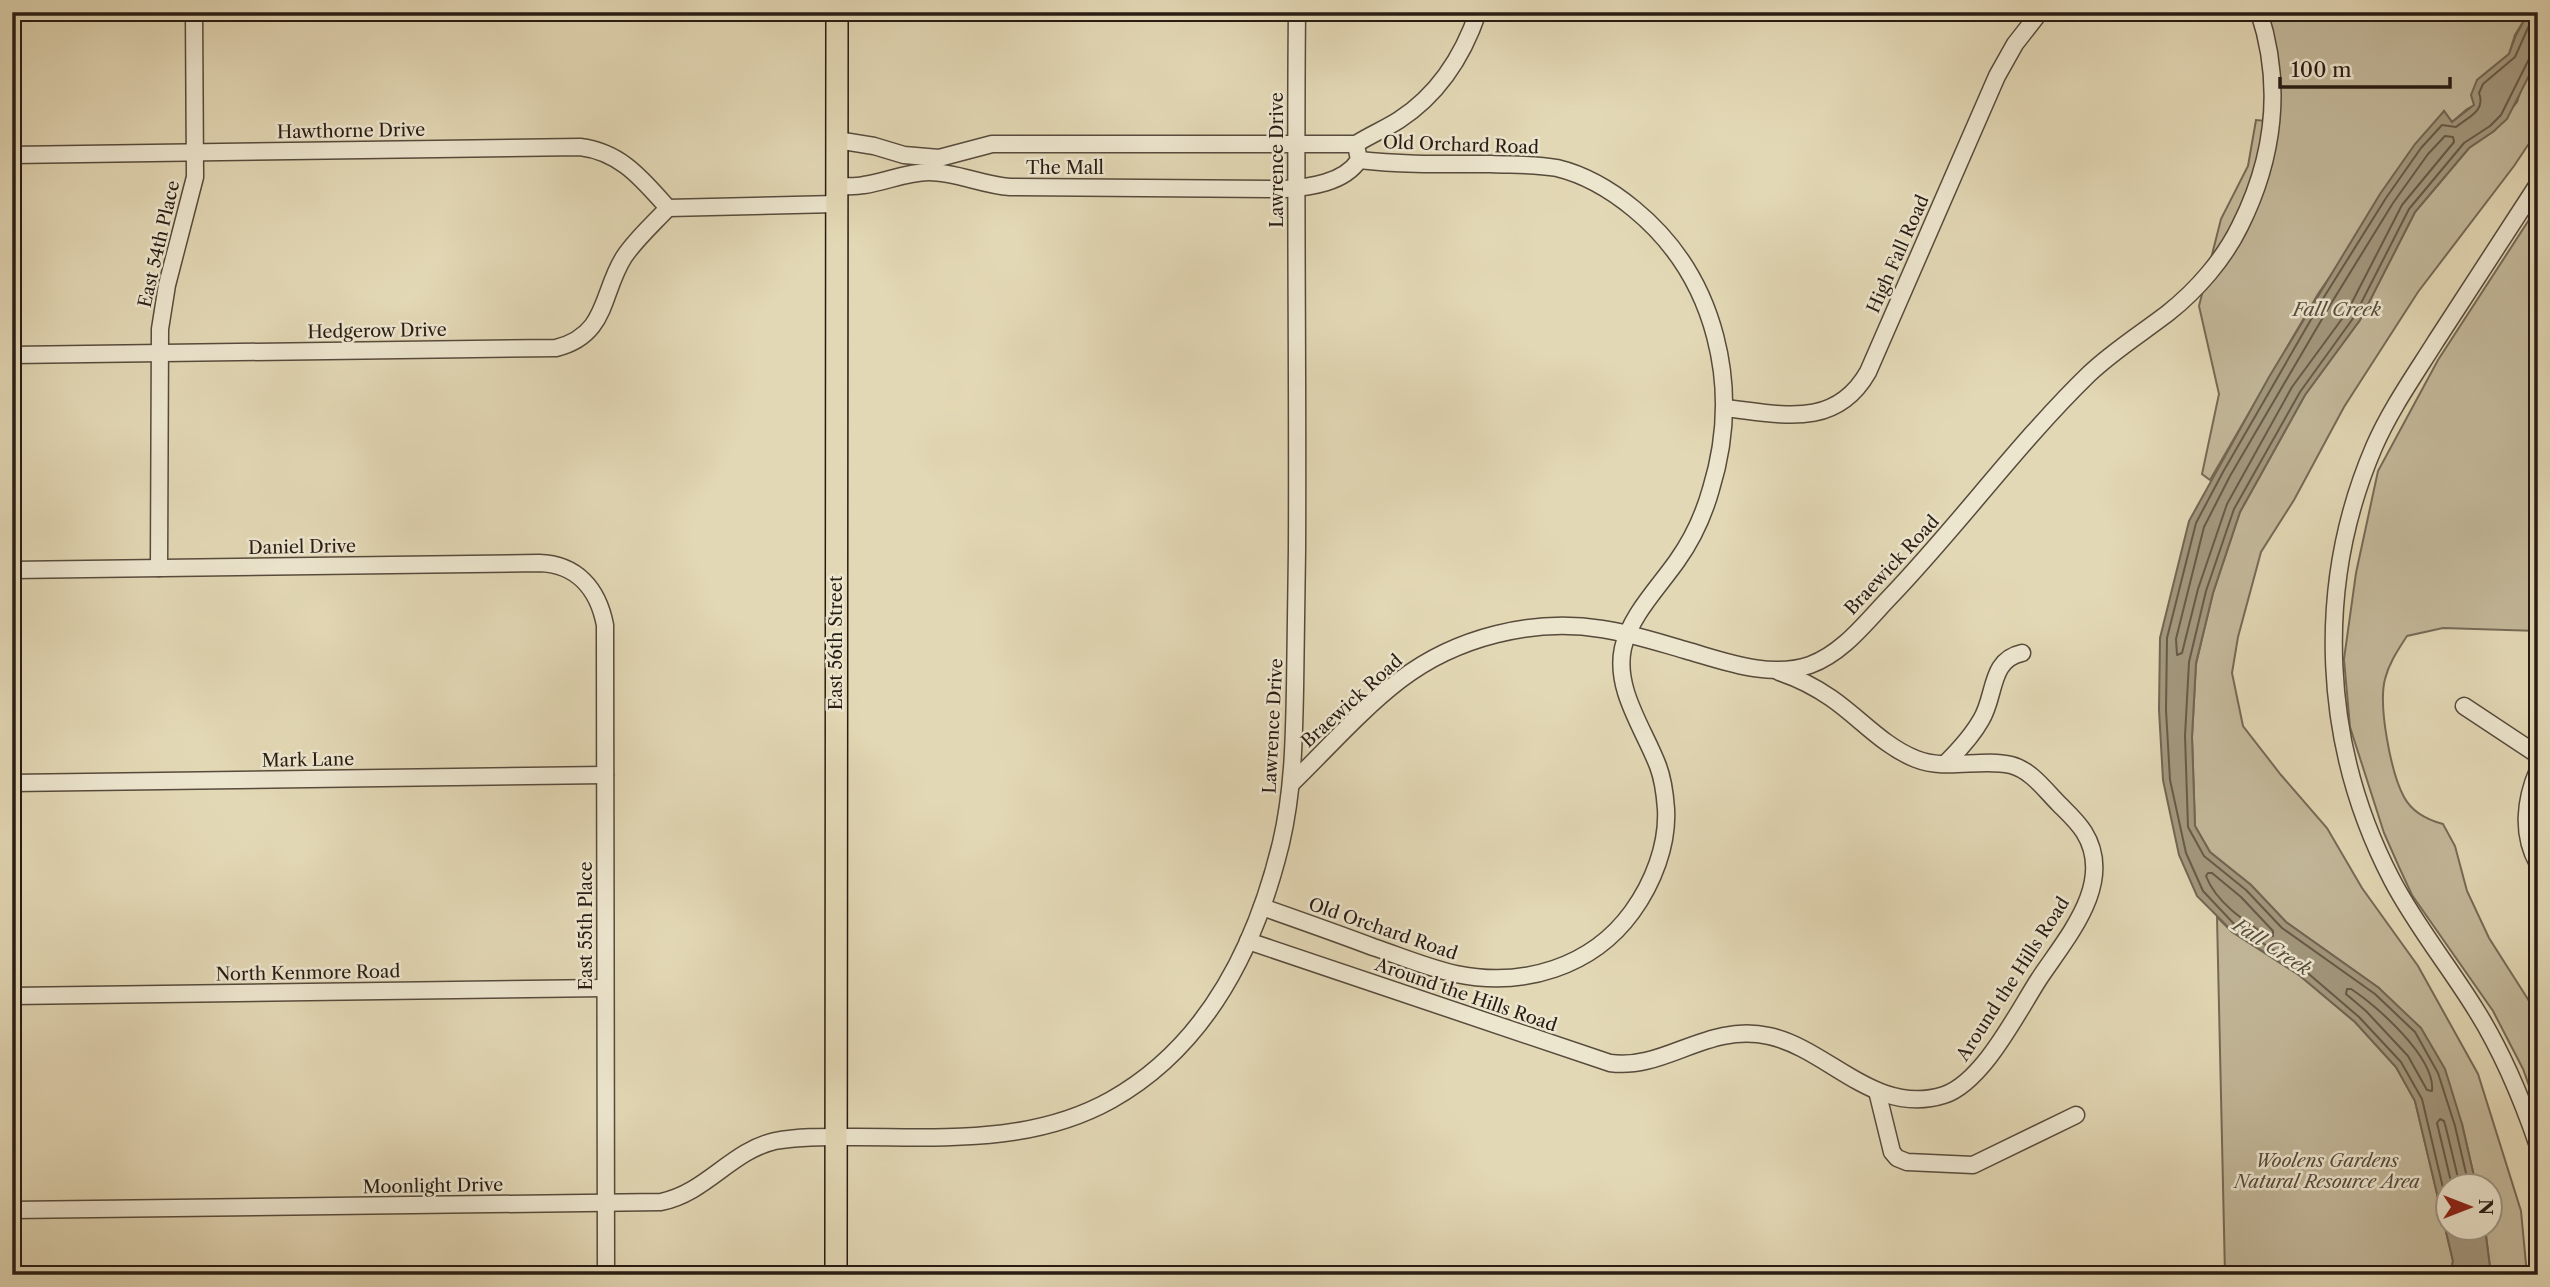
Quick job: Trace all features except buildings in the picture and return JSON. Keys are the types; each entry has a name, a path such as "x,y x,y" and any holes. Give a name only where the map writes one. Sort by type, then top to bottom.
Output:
{"main road":[{"name":"East 56th Street","path":"836,1275 837,12"}],"street":[{"name":"East 54th Place","path":"159,568 159,353 163,301 195,177 194,12"},
{"name":"Lawrence Drive","path":"837,1137 998,1135 1045,1126 1094,1108 1144,1079 1186,1040 1218,998 1248,941 1262,907 1280,846 1292,783 1297,568 1297,12"},
{"path":"1358,152 1436,89 1452,69 1468,41 1478,12"},
{"name":"High Fall Road","path":"1725,408 1796,416 1812,415 1831,408 1859,385 1868,372 1997,76 2015,44 2040,12"},
{"name":"Braewick Road","path":"1292,783 1390,688 1421,666 1458,647 1498,634 1539,627 1592,627 1628,633 1730,663 1777,671 1801,668 1820,661 1846,643 1915,571 2055,410 2092,372 2176,306 2220,258 2240,227 2255,194 2269,144 2273,102 2272,71 2259,12"},
{"name":"The Mall","path":"837,140 874,146 988,185 1296,188"},
{"name":"The Mall","path":"668,208 836,195 992,144 1296,144 1358,152"},
{"name":"Hawthorne Drive","path":"12,155 580,147 601,151 625,163 668,208"},
{"name":"Old Orchard Road","path":"1262,907 1436,969 1477,977 1509,978 1546,972 1580,959 1605,942 1630,915 1649,884 1661,850 1666,819 1661,776 1624,685 1622,655 1635,620 1679,558 1701,515 1719,460 1725,408 1724,377 1717,341 1708,310 1686,268 1660,234 1637,211 1612,192 1583,176 1546,166 1389,163 1358,152 1354,167 1334,179 1296,188"},
{"path":"903,175 904,155"},
{"path":"2538,184 2402,394 2374,448 2360,482 2343,541 2334,605 2333,641 2333,670 2343,747 2368,828 2390,878 2408,909 2495,1042 2524,1105 2538,1146"},
{"name":"Hedgerow Drive","path":"12,355 545,349 561,346 576,340 593,326 602,312 625,256 668,208"},
{"name":"Daniel Drive","path":"12,570 539,563 566,568 587,583"},
{"name":"East 55th Place","path":"587,583 602,607 605,625 606,1275"},
{"path":"1945,763 1983,719 1997,673 2003,663 2011,655 2022,653"},
{"name":"Around the Hills Road","path":"1248,941 1610,1063 1637,1063 1719,1035 1750,1033 1786,1041 1877,1091 1906,1098 1932,1098 1958,1088 1975,1075 2072,929 2092,887 2093,856 2083,831 2027,773 2004,764 1930,763 1912,758 1871,731 1830,697 1777,671"},
{"path":"2464,706 2538,755"},
{"path":"2538,769 2528,795 2527,824 2530,847 2538,864"},
{"name":"Mark Lane","path":"12,783 605,775"},
{"name":"North Kenmore Road","path":"12,996 605,988"},
{"path":"1877,1091 1892,1152 1907,1163 1977,1164 2076,1115"},
{"name":"Moonlight Drive","path":"12,1210 656,1202 678,1198 694,1190 759,1146 792,1138 837,1137"}],"green space":[{"path":"2263,12 2529,12 2515,35 2509,54 2477,80 2475,105 2452,122 2444,111 2318,294 2210,480 2202,474 2219,394 2199,306 2221,219 2248,166 2256,120 2278,122"},
{"path":"2538,58 2538,130 2514,166 2418,292 2344,407 2294,500 2261,552 2238,637 2232,673 2243,726 2327,828 2362,888 2418,966 2478,1074 2521,1211 2527,1275 2491,1275 2487,1242 2504,1242 2504,1172 2473,1172 2462,1124 2379,988 2286,922 2251,885 2210,852 2195,826 2192,737 2196,664 2213,593 2240,512 2305,395 2360,320 2415,212 2469,148 2494,131 2517,102 2524,81"},
{"path":"2538,206 2538,631 2443,628 2407,636 2387,673 2383,705 2390,756 2404,797 2421,815 2443,824 2455,846 2467,891 2489,938 2538,1015 2538,1111 2523,1069 2493,1011 2412,895 2384,833 2350,727 2344,659 2356,573 2378,471 2438,360"},
{"name":"Woolens Gardens Natural Resource Area","path":"2217,917 2232,932 2299,975 2355,1022 2396,1067 2415,1101 2434,1181 2434,1242 2448,1242 2453,1261 2450,1275 2225,1275"}],"water":[{"name":"Fall Creek","path":"2529,12 2538,12 2538,58 2507,119 2469,148 2415,212 2360,320 2305,395 2240,512 2213,593 2196,663 2192,737 2195,826 2210,852 2251,885 2286,922 2379,988 2421,1028 2445,1069 2473,1172 2434,1172 2434,1181 2415,1101 2396,1067 2355,1022 2299,975 2232,931 2197,896 2179,855 2163,780 2159,710 2160,638 2189,521 2269,377 2380,194 2415,144 2444,111 2452,122 2474,105 2471,95 2477,80 2509,54"},
{"name":"Fall Creek","path":"2448,1242 2487,1242 2491,1275 2450,1275 2453,1261"}]}
